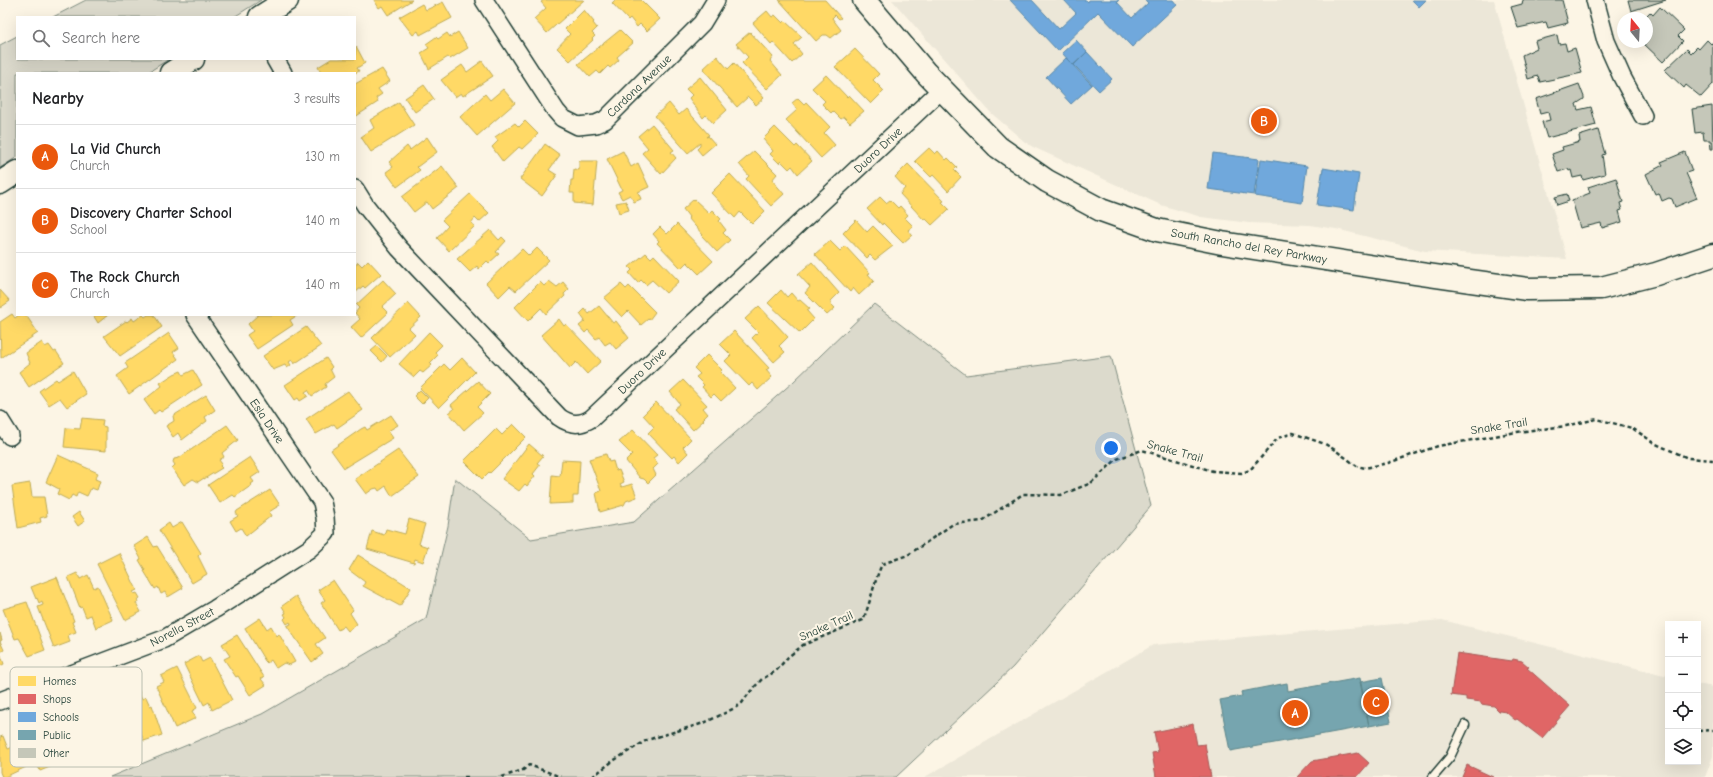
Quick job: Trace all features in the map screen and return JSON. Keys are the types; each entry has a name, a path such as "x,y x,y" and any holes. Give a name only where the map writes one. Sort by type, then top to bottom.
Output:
{"street":[{"path":"262,16 288,0"},
{"name":"Cardona Avenue","path":"484,0 556,111 570,123 587,126 596,124 611,114 629,94 702,23 716,0"},
{"name":"South Rancho del Rey Parkway","path":"864,0 941,90 998,147 1047,181 1101,210 1157,230 1222,243 1527,289 1601,288 1656,274 1713,255"},
{"path":"1595,0 1606,41 1622,77 1643,116"},
{"path":"173,72 191,60"},
{"path":"275,60 282,72"},
{"name":"Duoro Drive","path":"356,191 365,205 399,248 559,417 571,423 578,424 592,418 941,90"},
{"path":"0,183 16,173"},
{"name":"Esla Drive","path":"196,316 322,502 326,533"},
{"path":"0,420 10,436"},
{"name":"Norella Street","path":"90,667 164,639 215,610 309,549 326,533"},
{"name":"Norella Street","path":"0,701 10,697"}],"lane":[{"path":"1433,777 1450,757 1465,725"}],"path":[{"name":"Snake Trail","path":"592,777 613,761 647,740 704,723 735,708 742,703 762,679 776,671 788,657 803,645 864,620 872,597 874,580 882,564 908,555 954,524 982,521 1023,494 1060,495 1091,483 1117,459 1142,450 1214,471 1242,473 1250,470 1278,438 1293,433 1325,444 1357,466 1365,468 1402,459 1438,446 1517,432 1566,426 1597,419 1632,428 1656,444 1688,458 1713,460"},
{"path":"1701,730 1713,730"},
{"path":"502,777 523,770 529,765 561,777"},
{"path":"464,777 469,777"}],"shaded area":[{"path":"86,0 261,0 236,16 55,16"},
{"path":"892,0 1494,0 1567,259 1425,251 1336,229 1310,225 1249,223 1201,217 1161,205 1025,142 991,113"},
{"path":"16,37 16,60 167,60 149,72 16,72 16,158 0,168 0,45"},
{"path":"874,304 966,375 1111,356 1151,506 1013,667 896,777 110,777 134,767 142,767 142,764 262,714 426,619 448,526 455,478 531,539 634,522 793,382"},
{"path":"1442,620 1665,675 1665,765 1701,765 1701,685 1713,687 1713,756 1705,777 925,777 1153,645"}],"building: Homes":[{"path":"374,0 412,0 388,15 382,6 379,8"},
{"path":"544,0 584,0 547,33 534,19 546,8 541,2"},
{"path":"615,0 641,0 660,19 647,31 640,24 637,27 630,18 628,20 612,3"},
{"path":"779,0 825,0 841,18 839,19 835,15 832,18 841,30 831,38 827,35 823,35 816,41"},
{"path":"443,2 452,18 420,35 418,31 413,35 399,17 422,4 426,10"},
{"path":"584,10 597,28 592,33 595,36 592,39 593,40 570,61 557,48 570,34 565,29"},
{"path":"767,11 772,17 775,15 783,23 785,21 802,37 794,44 802,54 792,63 773,42 771,44 753,23"},
{"path":"620,30 633,43 617,57 619,60 610,68 608,66 600,74 597,71 590,77 578,64"},
{"path":"458,32 468,48 450,59 448,57 429,69 421,53 429,48 426,44 436,37 438,39 447,33 450,37"},
{"path":"750,32 773,57 770,61 782,75 767,89 742,63 748,57 736,44"},
{"path":"356,46 365,63 357,68 359,71 356,72 320,72 318,67 329,60 356,60"},
{"path":"855,49 879,74 873,80 884,91 871,104 835,67"},
{"path":"717,56 728,69 734,63 764,98 756,105 748,97 737,107 703,69"},
{"path":"482,61 493,76 463,96 461,93 455,97 441,80 462,65 467,72"},
{"path":"382,69 390,81 378,89 382,94 376,98 378,102 356,116 356,83"},
{"path":"826,75 847,97 849,95 864,111 850,123 844,117 841,119 833,111 831,113 822,104 825,101 812,88"},
{"path":"700,77 727,110 713,123 706,115 703,118 689,98 692,95 686,89"},
{"path":"424,85 434,99 415,112 405,98"},
{"path":"503,89 515,103 477,136 460,117 485,94 490,100"},
{"path":"798,98 804,104 806,102 830,127 824,133 835,145 821,158 786,120 797,110 792,103"},
{"path":"399,102 414,125 371,152 361,137 374,128 370,120"},
{"path":"669,103 679,115 686,109 709,135 706,137 708,136 715,144 702,155 697,149 700,146 700,143 688,153 655,116"},
{"path":"525,121 538,134 522,149 519,147 503,162 492,147 498,141 495,137 515,123 519,127"},
{"path":"652,124 674,150 671,152 676,158 661,174 642,153 648,148 638,136"},
{"path":"775,127 795,147 797,145 812,161 798,174 792,166 789,169 781,161 779,163 770,154 773,151 763,139"},
{"path":"427,137 437,152 417,167 420,170 397,187 386,172 393,167 389,162 407,146 410,150"},
{"path":"545,144 560,155 549,170 557,175 542,196 520,179"},
{"path":"929,148 935,154 938,151 946,160 948,158 957,167 954,170 961,177 948,191 933,175 931,177 915,161"},
{"path":"623,151 631,167 638,163 649,187 638,192 641,199 634,202 630,195 622,199 618,192 622,190 607,159"},
{"path":"754,151 777,174 772,180 784,194 771,206 746,179 749,176 739,164"},
{"path":"579,161 597,161 593,205 574,203 574,193 570,193 574,169 579,170"},
{"path":"908,164 944,201 942,202 949,209 932,225 925,218 924,220 900,194 905,188 895,177"},
{"path":"442,166 459,188 432,209 427,202 414,212 402,197"},
{"path":"730,174 765,211 752,224 740,212 735,218 711,193"},
{"path":"470,194 489,213 479,222 475,218 471,223 475,226 449,251 437,238 448,226 442,220"},
{"path":"880,197 886,203 890,200 898,208 900,206 908,215 905,218 913,226 908,230 912,235 903,243 883,223 882,225 867,209"},
{"path":"694,199 709,213 712,210 721,219 719,221 726,230 723,233 730,240 717,252 702,236 703,235 688,218 689,217 683,209"},
{"path":"626,201 629,210 619,213 616,203"},
{"path":"856,220 867,232 873,226 893,246 875,260 870,255 867,258 843,233"},
{"path":"677,224 713,261 699,274 687,262 681,268 657,243 659,241 653,234 660,227 667,234"},
{"path":"490,230 499,240 502,237 506,241 496,252 499,254 489,263 487,261 479,269 477,266 470,272 457,259"},
{"path":"830,241 840,251 845,246 870,273 868,274 874,281 859,295 853,288 850,292 815,254"},
{"path":"537,248 549,260 516,291 510,286 499,297 486,283 522,249 529,256"},
{"path":"646,253 651,258 654,255 679,281 666,293 652,280 646,285 641,280 638,283 629,273 632,270 629,267"},
{"path":"368,260 381,274 365,288 363,286 356,292 356,265 358,262 362,266"},
{"path":"812,262 839,293 831,301 831,304 835,308 827,315 805,293 810,287 798,274"},
{"path":"383,280 396,294 382,307 388,313 361,338 351,327 360,319 356,314 359,308 356,305"},
{"path":"549,281 557,287 563,282 569,289 564,294 565,296 546,314 541,308 528,321 515,307 540,282 544,286"},
{"path":"621,284 626,289 629,286 655,312 649,320 648,319 641,325 628,311 622,317 604,298"},
{"path":"0,290 10,301 0,308"},
{"path":"781,290 787,297 791,293 798,301 800,300 810,309 807,311 814,319 800,333 768,303"},
{"path":"408,303 421,317 409,328 415,334 390,357 372,338"},
{"path":"599,306 613,323 616,321 629,338 616,349 610,342 605,345 599,337 596,339 588,330 585,333 579,326 585,321 580,314 585,309 589,314"},
{"path":"759,306 788,337 779,346 785,352 774,362 752,338 758,332 745,319"},
{"path":"12,314 15,318 18,316 27,316 38,333 1,358 0,322"},
{"path":"94,316 107,316 98,323"},
{"path":"142,316 155,316 162,327 120,356 104,336 132,318 134,321"},
{"path":"257,316 296,316 290,320 293,325 257,349 247,335 253,331 248,324"},
{"path":"559,319 564,326 566,324 601,361 587,374 576,362 570,368 541,335"},
{"path":"306,327 321,346 294,364 292,360 289,362 291,365 287,368 285,365 273,370 263,356"},
{"path":"734,331 769,368 766,370 772,377 758,390 752,383 749,386 725,361 731,355 720,344"},
{"path":"429,332 442,345 435,352 438,355 430,363 432,365 423,373 420,371 414,377 399,364"},
{"path":"169,333 179,348 173,352 178,359 129,394 117,376 128,368 125,363"},
{"path":"42,342 45,347 49,345 54,352 56,351 64,363 29,387 19,372 30,363 26,353"},
{"path":"377,346 387,356 382,362 371,351"},
{"path":"707,355 722,370 720,372 735,388 721,401 714,394 711,397 702,387 704,385 696,377 700,374 694,368"},
{"path":"326,358 332,367 330,369 334,377 325,384 326,387 312,396 308,390 305,392 308,396 300,401 298,398 295,400 285,385"},
{"path":"462,358 475,372 439,408 420,388 444,364 450,370"},
{"path":"193,370 202,385 161,412 159,410 154,414 144,400 162,386 160,383 174,374 181,371 183,375"},
{"path":"73,371 86,394 67,407 60,398 49,405 39,391 56,379 58,381"},
{"path":"683,380 707,405 703,408 708,414 693,430 674,409 680,404 670,392"},
{"path":"478,381 490,394 477,407 483,413 464,430 449,413 454,409 451,405"},
{"path":"420,390 428,398 422,404 414,396"},
{"path":"348,391 363,410 337,428 334,424 316,434 306,419"},
{"path":"206,395 215,410 205,417 207,421 182,440 178,433 173,437 166,426 174,421 173,416"},
{"path":"656,402 691,439 683,447 688,453 679,462 674,456 672,458 648,433 654,427 643,415"},
{"path":"391,415 398,425 388,431 393,438 344,468 331,450 361,429 365,427 367,430"},
{"path":"82,418 103,420 102,426 106,427 106,451 64,447 66,428 80,429"},
{"path":"513,424 526,437 482,479 464,461 496,429 502,435"},
{"path":"227,425 238,440 222,453 224,457 219,460 222,464 220,466 222,468 198,482 193,479 184,485 172,468 175,465 173,462 174,459 179,458"},
{"path":"633,430 657,455 653,458 658,464 653,469 656,475 648,483 644,479 640,478 626,461 632,455 619,442"},
{"path":"529,444 543,456 537,463 540,465 533,474 535,476 527,486 525,484 519,491 502,479"},
{"path":"398,450 419,477 392,496 386,486 379,491 377,488 373,489 366,494 355,479"},
{"path":"606,454 609,462 613,461 616,471 619,470 624,482 620,484 622,487 632,484 637,497 626,501 624,505 600,512 596,493 601,491 589,459"},
{"path":"58,455 98,473 95,479 100,481 97,490 91,488 87,496 78,492 76,497 72,495 69,500 57,494 59,489 46,482"},
{"path":"250,457 260,472 251,478 254,482 235,497 233,495 220,503 208,485"},
{"path":"562,460 580,461 578,496 573,496 573,503 550,504 552,475 560,476"},
{"path":"30,483 32,497 44,497 47,516 40,518 41,522 18,528 12,486"},
{"path":"270,490 280,505 269,512 271,516 246,536 241,528 236,531 230,521 238,516 236,513 237,511"},
{"path":"79,512 85,521 78,526 72,517"},
{"path":"409,519 425,524 419,544 428,547 423,562 415,559 414,563 367,549 372,531 384,535 386,529 405,534"},
{"path":"182,522 201,553 198,556 207,574 192,583 159,530 169,523 172,528"},
{"path":"148,537 154,547 157,546 183,588 168,597 165,592 161,594 158,587 155,589 144,571 145,570 139,560 141,559 134,546"},
{"path":"119,553 137,590 133,592 134,594 137,593 140,598 136,603 141,612 125,620 97,564"},
{"path":"358,555 411,588 400,606 363,586 365,582 349,570"},
{"path":"77,573 80,579 88,575 94,588 98,586 113,620 96,628 91,615 86,617 82,607 80,608 68,577"},
{"path":"57,577 74,621 72,622 76,632 68,635 70,642 54,648 38,607 43,605 42,601 39,603 31,587"},
{"path":"333,580 353,610 350,613 357,624 348,631 344,626 338,630 321,603 325,600 318,590"},
{"path":"296,596 325,638 316,644 323,654 312,662 287,626 291,624 290,622 287,624 284,619 286,617 284,614 286,613 282,606"},
{"path":"27,602 45,650 29,656 19,638 15,639 3,609"},
{"path":"260,618 267,629 271,626 277,636 279,634 295,662 289,665 284,663 276,668 271,660 267,663 265,661 245,628"},
{"path":"237,635 264,677 261,679 266,685 250,695 238,676 236,677 224,659 230,656 222,644"},
{"path":"0,641 4,650 0,652"},
{"path":"0,653 4,664 0,666"},
{"path":"199,656 202,662 210,658 232,700 212,710 209,702 204,705 184,664"},
{"path":"177,668 197,708 192,711 196,718 175,728 156,686 164,682 161,676"},
{"path":"146,697 150,706 152,705 162,735 144,741 142,736 142,699"},
{"path":"3,736 8,749 10,748 10,767 26,767 5,777 2,777 0,772 0,737"},
{"path":"38,767 50,767 40,771"}],"building: Shops":[{"path":"1457,653 1512,661 1513,659 1522,661 1529,667 1527,668 1570,706 1542,738 1517,719 1515,720 1506,712 1499,711 1494,706 1466,700 1466,697 1451,695"},
{"path":"1193,724 1197,745 1205,744 1211,777 1156,777 1152,753 1158,752 1154,732"},
{"path":"1358,753 1369,763 1357,777 1297,777 1312,761"},
{"path":"1467,765 1493,777 1462,777"}],"building: Schools":[{"path":"1010,0 1032,0 1059,29 1076,13 1064,0 1086,0 1088,2 1089,0 1119,0 1117,2 1132,18 1148,3 1145,0 1173,0 1177,5 1132,47 1098,12 1058,51"},
{"path":"1412,0 1426,0 1419,7"},
{"path":"1076,40 1087,52 1073,65 1062,53"},
{"path":"1087,52 1112,79 1099,91 1074,65"},
{"path":"1066,58 1092,85 1071,104 1046,77"},
{"path":"1213,153 1259,159 1254,195 1208,189"},
{"path":"1261,159 1307,166 1302,203 1255,196"},
{"path":"1323,168 1359,174 1354,210 1317,205"}],"building: Public":[{"path":"1360,678 1369,726 1230,751 1220,700 1242,696 1241,692 1287,683 1288,691"},
{"path":"1382,678 1391,722 1369,726 1360,682"}],"building: Other":[{"path":"1523,0 1562,0 1568,23 1548,28 1546,22 1518,28 1511,7 1522,4"},
{"path":"1628,0 1666,0 1631,11"},
{"path":"1660,7 1684,30 1678,36 1683,41 1663,62 1648,48 1653,48 1653,15"},
{"path":"1557,35 1559,44 1565,43 1567,51 1575,48 1582,73 1540,82 1538,76 1528,79 1522,55 1537,48 1535,41"},
{"path":"1707,40 1711,44 1713,42 1713,84 1701,97 1686,85 1684,88 1665,70 1687,49 1691,53 1697,47 1699,49"},
{"path":"1579,84 1584,99 1576,104 1578,110 1591,107 1596,125 1547,138 1542,122 1550,120 1548,112 1540,114 1536,99"},
{"path":"1712,106 1713,149 1711,149 1710,140 1704,140 1703,132 1695,133 1692,109"},
{"path":"1598,130 1605,154 1602,155 1605,174 1583,180 1582,176 1573,178 1571,170 1569,171 1568,169 1558,172 1552,154 1563,150 1562,147 1580,142 1579,136"},
{"path":"1685,152 1692,171 1686,173 1697,198 1675,207 1672,199 1669,198 1662,201 1659,193 1655,194 1646,174 1663,165 1661,162"},
{"path":"1616,178 1623,202 1620,203 1622,210 1619,211 1622,222 1602,228 1601,223 1580,228 1572,200 1590,193 1588,187"},
{"path":"1567,194 1569,201 1557,205 1555,197"}],"place":[{"name":"Discovery Charter School","path":"1264,121"},
{"name":"The Rock Church","path":"1376,702"},
{"name":"La Vid Church","path":"1295,713"}]}
